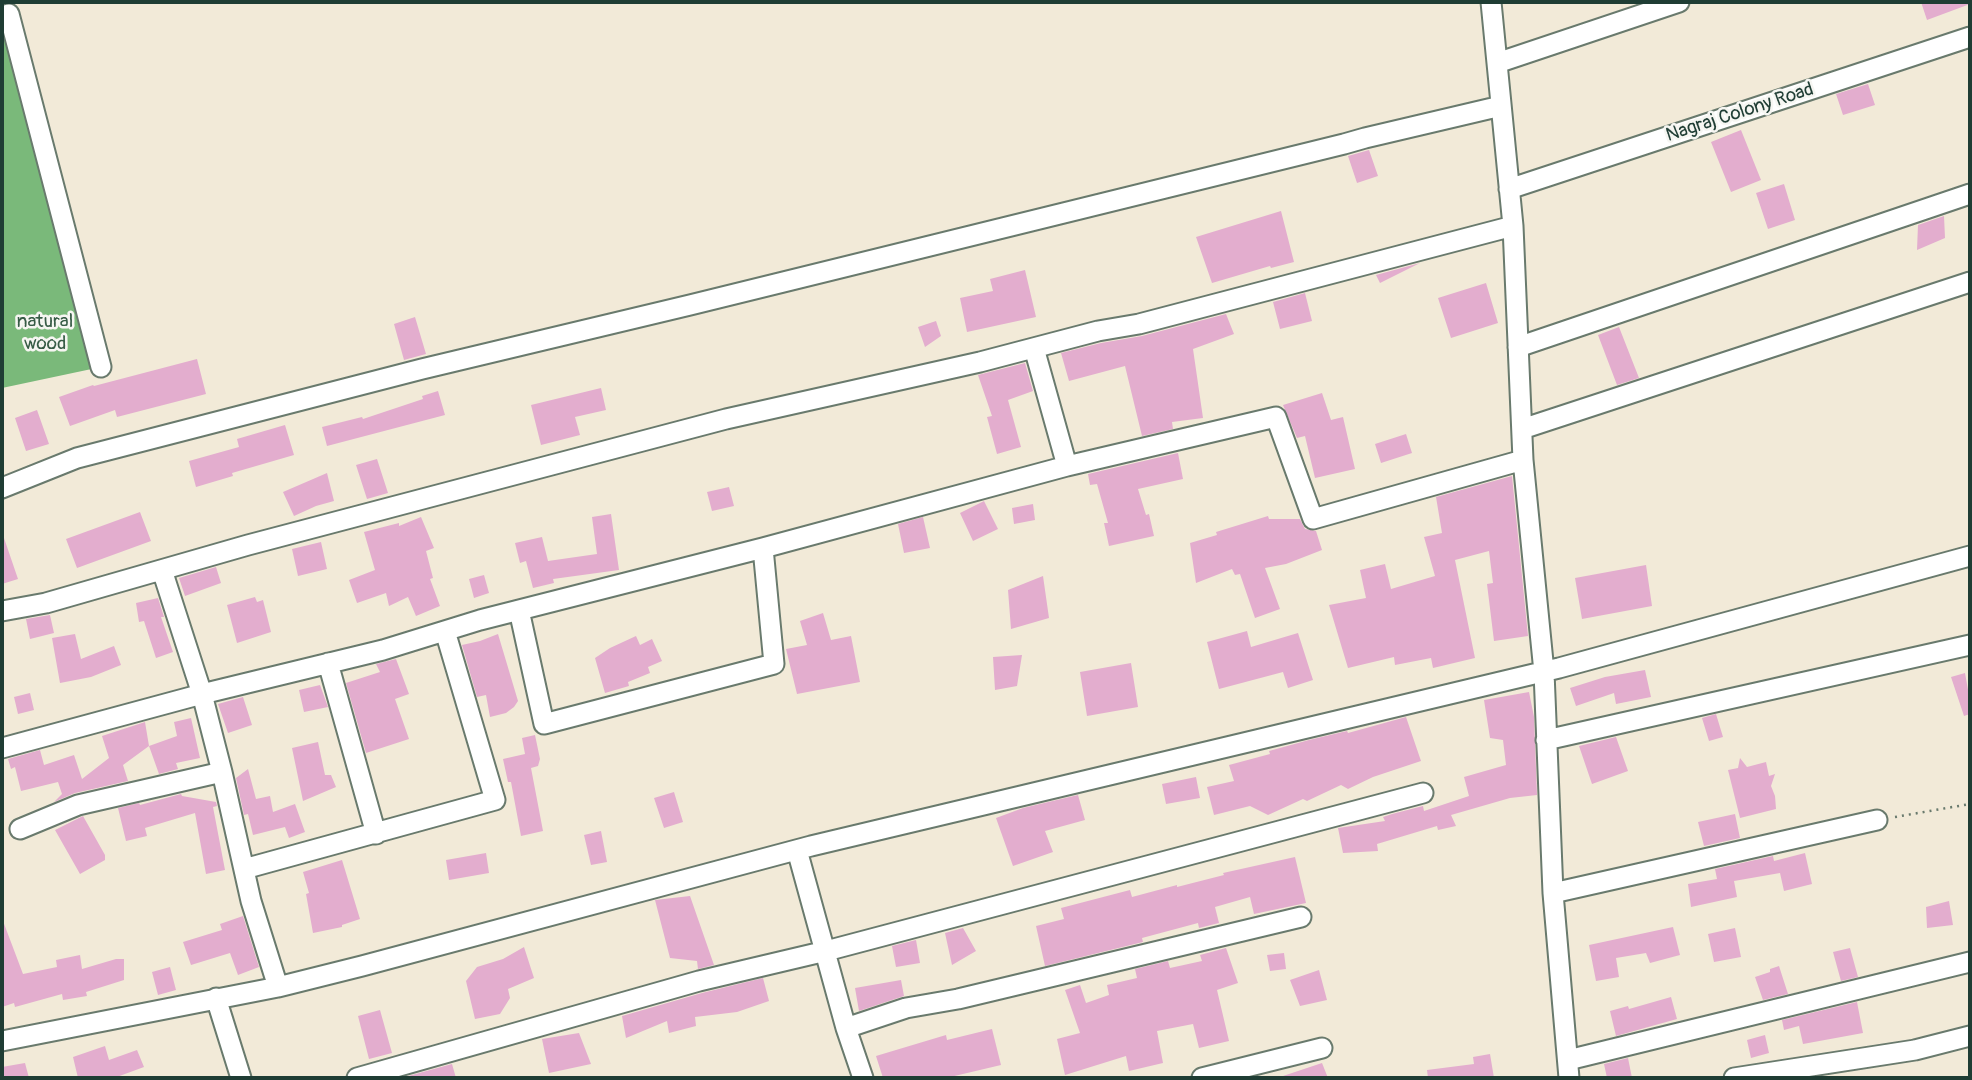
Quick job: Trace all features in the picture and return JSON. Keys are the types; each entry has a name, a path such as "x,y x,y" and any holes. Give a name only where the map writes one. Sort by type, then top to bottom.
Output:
{"street":[{"path":"1491,2 1513,226 1523,460 1544,672 1553,893 1569,1069 1756,1015 1970,962"},
{"path":"1497,63 1679,2"},
{"path":"2,16 9,14 101,367"},
{"name":"Nagraj Colony Road","path":"1509,189 1970,37"},
{"path":"2,488 77,458 422,369 1501,106"},
{"path":"1518,347 1970,194"},
{"path":"2,611 46,603 248,545 726,419 980,362 1098,331 1139,324 1513,226"},
{"path":"1522,429 1970,282"},
{"path":"1034,348 1067,466"},
{"path":"2,748 202,694 383,650 519,610 1067,466 1276,417 1313,519 1523,460"},
{"path":"519,610 544,724 774,664 763,548"},
{"path":"2,1041 278,986 376,963 797,850 1544,672 1970,556"},
{"path":"162,570 202,694 251,901 278,986"},
{"path":"244,869 495,800 445,631"},
{"path":"1546,740 1970,645"},
{"path":"328,663 376,834"},
{"path":"20,830 78,805 222,772"},
{"path":"357,1078 699,981 826,951 1423,793"},
{"path":"1553,893 1877,820"},
{"path":"797,850 846,1028 863,1078"},
{"path":"846,1028 906,1008 958,999 1301,917"},
{"path":"216,998 241,1078"},
{"path":"1734,1078 1915,1050 1970,1036"},
{"path":"1202,1078 1322,1048"}],"path":[{"path":"1877,820 1970,804"}],"green space":[{"name":"natural wood","path":"2,29 101,367 2,388"}],"building":[{"path":"1921,2 1970,2 1970,4 1927,20"},
{"path":"1868,84 1875,105 1843,115 1836,94"},
{"path":"1741,130 1761,180 1731,192 1711,142"},
{"path":"1369,150 1378,176 1357,183 1348,156"},
{"path":"1784,184 1795,220 1768,229 1756,193"},
{"path":"1281,211 1294,262 1212,283 1196,237"},
{"path":"1944,216 1945,238 1917,250 1918,225"},
{"path":"1420,263 1380,283 1376,275"},
{"path":"1025,270 1036,317 967,332 960,298 993,291 990,279"},
{"path":"1486,283 1498,323 1451,338 1438,298"},
{"path":"1305,293 1312,321 1280,329 1273,302"},
{"path":"1226,314 1234,334 1193,349 1203,418 1172,422 1173,429 1142,436 1125,366 1069,381 1061,353"},
{"path":"415,317 426,354 404,360 394,324"},
{"path":"936,321 941,336 925,347 918,327"},
{"path":"1619,327 1639,378 1617,385 1598,335"},
{"path":"197,359 206,394 117,417 115,410 70,426 59,397 93,385"},
{"path":"1025,363 1033,391 1008,400 1021,447 997,454 987,417 992,416 978,375"},
{"path":"601,388 606,410 575,417 580,435 541,445 531,405"},
{"path":"438,391 445,415 327,446 322,427 362,417 363,419 423,399 422,396"},
{"path":"1322,393 1331,420 1343,417 1355,469 1315,478 1305,436 1297,438 1283,405"},
{"path":"37,410 49,444 26,451 15,418"},
{"path":"285,425 294,455 232,473 233,476 196,487 189,461 239,447 237,439"},
{"path":"1406,434 1412,453 1381,463 1375,444"},
{"path":"1178,453 1183,479 1138,489 1146,515 1149,514 1154,536 1109,546 1104,523 1108,523 1097,484 1090,485 1088,474"},
{"path":"377,459 388,493 367,499 356,465"},
{"path":"327,473 334,501 294,516 283,492"},
{"path":"1512,476 1528,636 1494,641 1487,584 1493,583 1489,551 1455,560 1475,658 1433,668 1431,658 1395,665 1394,657 1348,668 1329,605 1366,598 1360,570 1385,564 1391,589 1435,576 1424,537 1442,533 1436,497"},
{"path":"729,487 734,506 712,511 707,492"},
{"path":"984,501 998,529 973,541 960,513"},
{"path":"1033,504 1035,520 1014,524 1012,508"},
{"path":"140,512 151,541 77,568 66,539"},
{"path":"611,514 619,570 553,579 554,583 533,588 526,561 520,563 515,543 542,537 548,561 597,554 592,517"},
{"path":"1268,516 1269,519 1300,519 1305,529 1316,531 1322,550 1286,564 1265,568 1280,609 1255,618 1240,574 1235,575 1232,569 1196,583 1190,543"},
{"path":"421,517 434,548 426,551 433,578 430,579 440,606 416,616 408,597 389,606 386,593 357,603 349,580 375,570 364,532 399,523 399,526"},
{"path":"923,517 930,548 904,553 898,524"},
{"path":"4,538 18,579 2,584 2,539"},
{"path":"321,542 327,569 298,576 292,549"},
{"path":"1646,565 1652,606 1582,619 1575,578"},
{"path":"216,567 221,583 185,596 179,578"},
{"path":"484,575 489,593 474,598 469,579"},
{"path":"1043,576 1049,618 1011,629 1008,590"},
{"path":"255,597 257,602 263,600 271,632 237,643 227,605"},
{"path":"158,598 164,617 161,617 173,652 156,658 144,621 139,622 136,603"},
{"path":"823,613 831,640 851,636 860,682 797,694 786,649 807,645 800,621"},
{"path":"50,615 54,633 30,639 26,619"},
{"path":"1247,631 1251,647 1298,633 1313,680 1288,688 1283,672 1219,689 1207,642"},
{"path":"75,634 81,659 114,646 121,665 91,677 60,683 52,638"},
{"path":"498,634 518,701 506,713 490,717 486,695 477,697 462,645"},
{"path":"636,636 640,645 652,639 662,661 648,667 650,673 628,682 629,686 605,693 595,658"},
{"path":"1022,655 1017,686 995,690 993,657"},
{"path":"396,659 409,694 395,699 409,739 366,753 346,683 380,672 376,664"},
{"path":"1131,663 1138,707 1087,716 1080,672"},
{"path":"1645,670 1651,697 1616,704 1614,693 1576,706 1570,688 1605,677"},
{"path":"1965,673 1970,714 1964,716 1951,677"},
{"path":"320,685 328,707 304,712 299,690"},
{"path":"1529,692 1534,717 1537,795 1510,798 1451,815 1456,826 1438,830 1437,826 1377,844 1378,851 1343,853 1338,828 1385,821 1383,817 1392,814 1423,806 1424,811 1469,796 1464,777 1506,765 1503,740 1490,738 1484,700"},
{"path":"30,693 34,710 18,714 14,697"},
{"path":"243,697 252,725 228,733 218,704"},
{"path":"1716,714 1723,737 1709,741 1702,718"},
{"path":"1406,717 1421,761 1373,777 1348,789 1341,785 1268,815 1250,806 1214,815 1207,787 1234,781 1229,765 1309,740 1347,731 1348,733"},
{"path":"191,718 200,758 176,763 178,769 159,774 149,746 177,736 174,722"},
{"path":"145,722 149,746 123,765 128,781 75,793 54,802 62,794 58,782 21,791 15,767 11,769 8,759 40,750 44,765 74,755 82,779 109,758 102,736"},
{"path":"535,735 540,759 538,766 531,768 543,831 521,836 511,782 508,782 503,759 525,754 522,738"},
{"path":"1616,737 1628,771 1592,784 1579,746"},
{"path":"318,742 325,775 331,775 336,787 303,801 292,748"},
{"path":"1740,758 1747,767 1766,762 1769,776 1775,774 1771,786 1776,809 1740,818 1728,770 1738,768"},
{"path":"248,769 256,799 270,796 273,812 295,804 305,832 289,838 285,827 253,835 248,814 244,815 236,778"},
{"path":"1196,777 1200,798 1166,804 1162,784"},
{"path":"674,792 683,822 664,828 654,798"},
{"path":"181,794 216,802 217,806 213,807 225,870 206,874 195,813 145,828 147,836 126,841 118,808"},
{"path":"1078,795 1085,820 1045,831 1053,852 1013,866 996,818 1023,808"},
{"path":"1735,814 1740,838 1704,846 1698,822"},
{"path":"83,816 105,855 105,860 80,874 55,830"},
{"path":"601,831 607,862 591,865 584,835"},
{"path":"486,853 489,873 449,880 446,860"},
{"path":"1805,853 1812,884 1784,891 1780,873 1734,881 1737,897 1691,907 1688,884 1717,879 1715,869 1773,856 1774,861"},
{"path":"1295,857 1306,903 1254,914 1250,897 1215,907 1219,923 1199,928 1198,923 1142,938 1143,942 1045,966 1036,926 1064,919 1061,908 1130,890 1132,897"},
{"path":"342,860 360,919 342,927 313,933 306,894 309,893 303,872"},
{"path":"690,896 714,965 698,969 697,961 670,958 655,900"},
{"path":"1949,901 1953,925 1927,928 1926,907"},
{"path":"243,916 259,967 238,975 230,953 191,965 183,942 222,930 220,924"},
{"path":"3,921 23,974 57,967 56,960 80,955 82,969 124,959 124,980 86,992 87,996 63,1000 62,994 15,1007 14,1003 2,1007"},
{"path":"1673,927 1680,955 1650,963 1646,953 1616,958 1619,977 1596,981 1589,945"},
{"path":"963,928 976,951 952,965 945,933"},
{"path":"1735,928 1741,957 1714,962 1708,934"},
{"path":"916,940 920,963 896,967 892,946"},
{"path":"524,947 534,978 508,989 510,998 500,1014 475,1019 466,981 477,967 503,959"},
{"path":"1226,948 1238,983 1217,990 1229,1041 1199,1048 1193,1024 1157,1031 1163,1063 1129,1071 1126,1056 1065,1075 1057,1039 1080,1033 1065,990 1080,985 1086,1003 1109,995 1107,985 1137,978 1135,969 1168,961 1170,968 1202,961 1200,955"},
{"path":"1850,948 1858,977 1841,981 1833,952"},
{"path":"1284,953 1286,969 1270,971 1267,955"},
{"path":"1779,966 1788,994 1763,1000 1755,977"},
{"path":"170,967 176,990 158,995 152,972"},
{"path":"1319,970 1327,1000 1300,1006 1290,980"},
{"path":"763,978 769,1001 737,1012 695,1017 696,1026 669,1033 667,1021 626,1038 622,1016"},
{"path":"901,980 904,996 859,1011 855,988"},
{"path":"1671,997 1677,1019 1616,1036 1610,1011 1628,1006 1629,1009"},
{"path":"1857,1002 1863,1033 1803,1044 1799,1026 1784,1030 1782,1020"},
{"path":"380,1010 392,1053 369,1059 358,1016"},
{"path":"992,1029 1001,1065 946,1078 883,1078 876,1056 946,1035 947,1040"},
{"path":"579,1033 591,1064 549,1073 542,1039"},
{"path":"1765,1035 1769,1053 1751,1058 1747,1040"},
{"path":"105,1046 109,1060 137,1050 144,1067 114,1078 78,1078 73,1057"},
{"path":"1490,1054 1494,1078 1428,1078 1427,1070 1474,1064 1473,1057"},
{"path":"1628,1058 1632,1078 1607,1078 1604,1064"},
{"path":"25,1063 29,1078 2,1078 2,1067"},
{"path":"1322,1063 1328,1078 1283,1076"},
{"path":"452,1064 456,1078 401,1078"}]}
